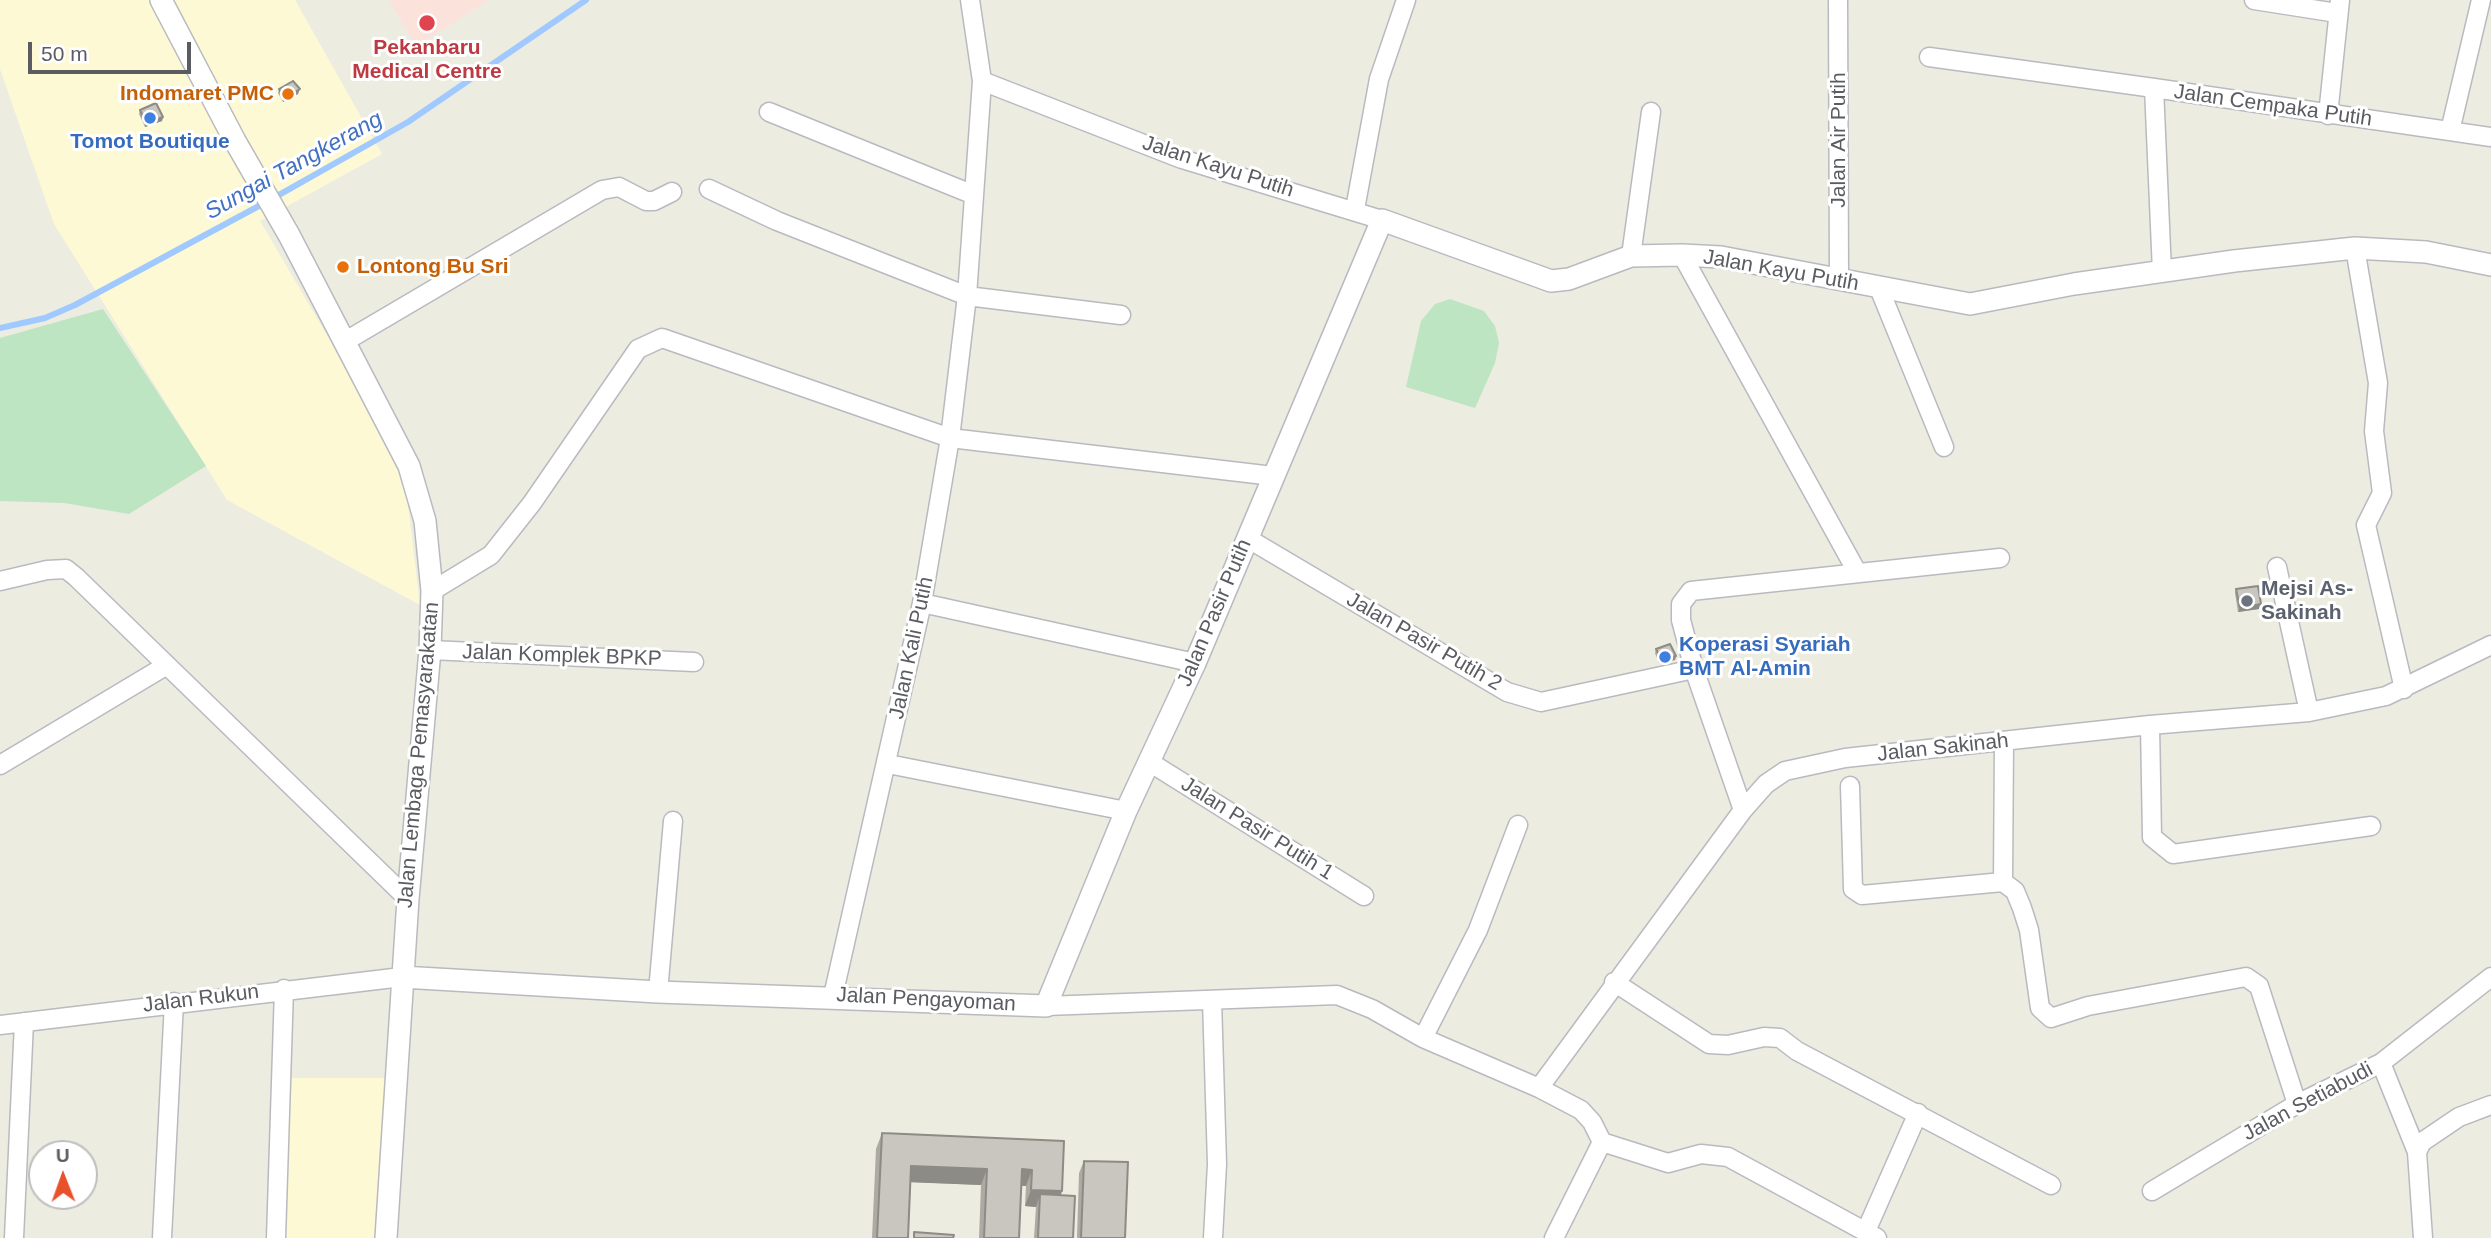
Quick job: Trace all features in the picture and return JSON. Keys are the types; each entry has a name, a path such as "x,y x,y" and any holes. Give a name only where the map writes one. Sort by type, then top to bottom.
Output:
{"street":[{"name":"Jalan Lembaga Pemasyarakatan","path":"161,0 289,235 408,466 425,521 432,591 430,650 402,977 386,1238"},
{"path":"967,296 982,81 970,0"},
{"path":"1355,209 1378,79 1405,0"},
{"name":"Jalan Air Putih","path":"1838,0 1839,279"},
{"path":"2254,0 2338,6 2328,115"},
{"path":"2450,131 2481,0"},
{"path":"1929,57 2154,88"},
{"name":"Jalan Kayu Putih","path":"982,81 1182,159 1355,209 1551,281 1569,279 1631,256 1721,257 1970,304 2074,284 2355,248 2426,252 2491,265"},
{"name":"Jalan Cempaka Putih","path":"2162,272 2154,88 2491,137"},
{"path":"769,112 974,195"},
{"path":"1631,256 1651,112"},
{"path":"344,342 602,190 620,187 646,201 654,201 672,192"},
{"path":"709,190 778,221 967,296 1121,315"},
{"name":"Jalan Pasir Putih","path":"1046,1006 1126,811 1151,763 1195,663 1382,220"},
{"path":"2355,248 2378,383 2374,431 2382,494 2366,525 2404,690"},
{"path":"1682,255 1857,572"},
{"path":"1879,288 1944,447"},
{"name":"Jalan Kali Putih","path":"833,996 888,764 922,603 950,438 967,296"},
{"path":"432,591 491,555 532,503 638,349 662,338 950,438 1273,476"},
{"name":"Jalan Pasir Putih 2","path":"1247,538 1507,692 1541,702 1694,669"},
{"path":"1743,810 1694,669 1681,620 1681,604 1691,591 2000,558"},
{"path":"2277,567 2309,712"},
{"path":"0,581 47,570 66,569 408,899"},
{"path":"922,603 1195,663"},
{"name":"Jalan Sakinah","path":"1539,1088 1614,982 1743,810 1766,784 1785,771 1845,758 2150,725 2309,712 2404,690 2491,645"},
{"name":"Jalan Komplek BPKP","path":"430,650 694,662"},
{"path":"0,765 167,665"},
{"path":"2150,725 2152,838 2173,854 2371,826"},
{"path":"2003,882 2004,741"},
{"name":"Jalan Pasir Putih 1","path":"1151,763 1364,896"},
{"path":"888,764 1126,811"},
{"path":"1850,786 1853,889 1862,895 2003,882 2015,891 2022,908 2029,930 2040,1008 2050,1018 2088,1006 2246,977 2259,986 2297,1104"},
{"path":"658,992 673,821"},
{"path":"1423,1038 1478,930 1518,825"},
{"name":"Jalan Pengayoman","path":"402,977 658,992 833,996 1046,1006 1337,995 1372,1009 1423,1038 1539,1088 1581,1110 1602,1142"},
{"name":"Jalan Rukun","path":"0,1025 174,1002 402,977"},
{"path":"2381,1063 2491,977"},
{"path":"1614,982 1709,1044 1728,1045 1764,1037 1780,1038 1797,1051 2051,1185"},
{"path":"276,1238 284,989"},
{"path":"1212,1000 1217,1164 1213,1238"},
{"path":"162,1238 174,1002"},
{"path":"14,1238 24,1022"},
{"name":"Jalan Setiabudi","path":"2152,1191 2297,1104 2381,1063 2417,1152 2423,1238"},
{"path":"2417,1152 2422,1142 2459,1117 2491,1105"},
{"path":"1554,1238 1602,1142 1668,1163 1701,1154 1728,1157 1871,1235 1918,1113"}],"shaded area":[{"path":"0,0 295,0 382,154 260,221 328,337 405,480 420,605 227,500 54,224 0,69"},
{"name":"Pekanbaru Medical Centre","path":"389,0 489,0 416,47"},
{"path":"285,1078 385,1078 375,1238 280,1238"}],"green space":[{"path":"1450,299 1484,311 1495,326 1499,343 1495,363 1475,408 1406,387 1421,321 1435,304"},
{"path":"103,309 206,466 129,514 64,503 0,501 0,338"}],"building":[{"path":"293,81 300,89 284,98 279,89"},
{"name":"Tomot Boutique","path":"156,103 163,117 146,123 140,110"},
{"name":"Mejsi As- Sakinah","path":"2258,586 2261,604 2240,608 2236,589"},
{"path":"1670,644 1676,656 1661,659 1656,649"},
{"path":"882,1133 1064,1141 1062,1191 1031,1190 1032,1170 1022,1169 1019,1238 984,1238 987,1169 911,1166 908,1238 877,1238"},
{"path":"1084,1161 1128,1162 1125,1238 1081,1238"},
{"path":"1040,1194 1075,1196 1073,1238 1038,1238"},
{"path":"914,1232 954,1235 953,1238 914,1238"}],"waterway":[{"name":"Sungai Tangkerang","path":"0,328 45,318 75,305 270,200 408,122 586,0"}],"place":[{"name":"Pekanbaru Medical Centre","path":"427,23"},
{"name":"Indomaret PMC","path":"288,94"},
{"name":"Tomot Boutique","path":"150,118"},
{"name":"Lontong Bu Sri","path":"343,267"},
{"name":"Mejsi As- Sakinah","path":"2247,601"},
{"name":"Koperasi Syariah BMT Al-Amin","path":"1665,657"}]}
